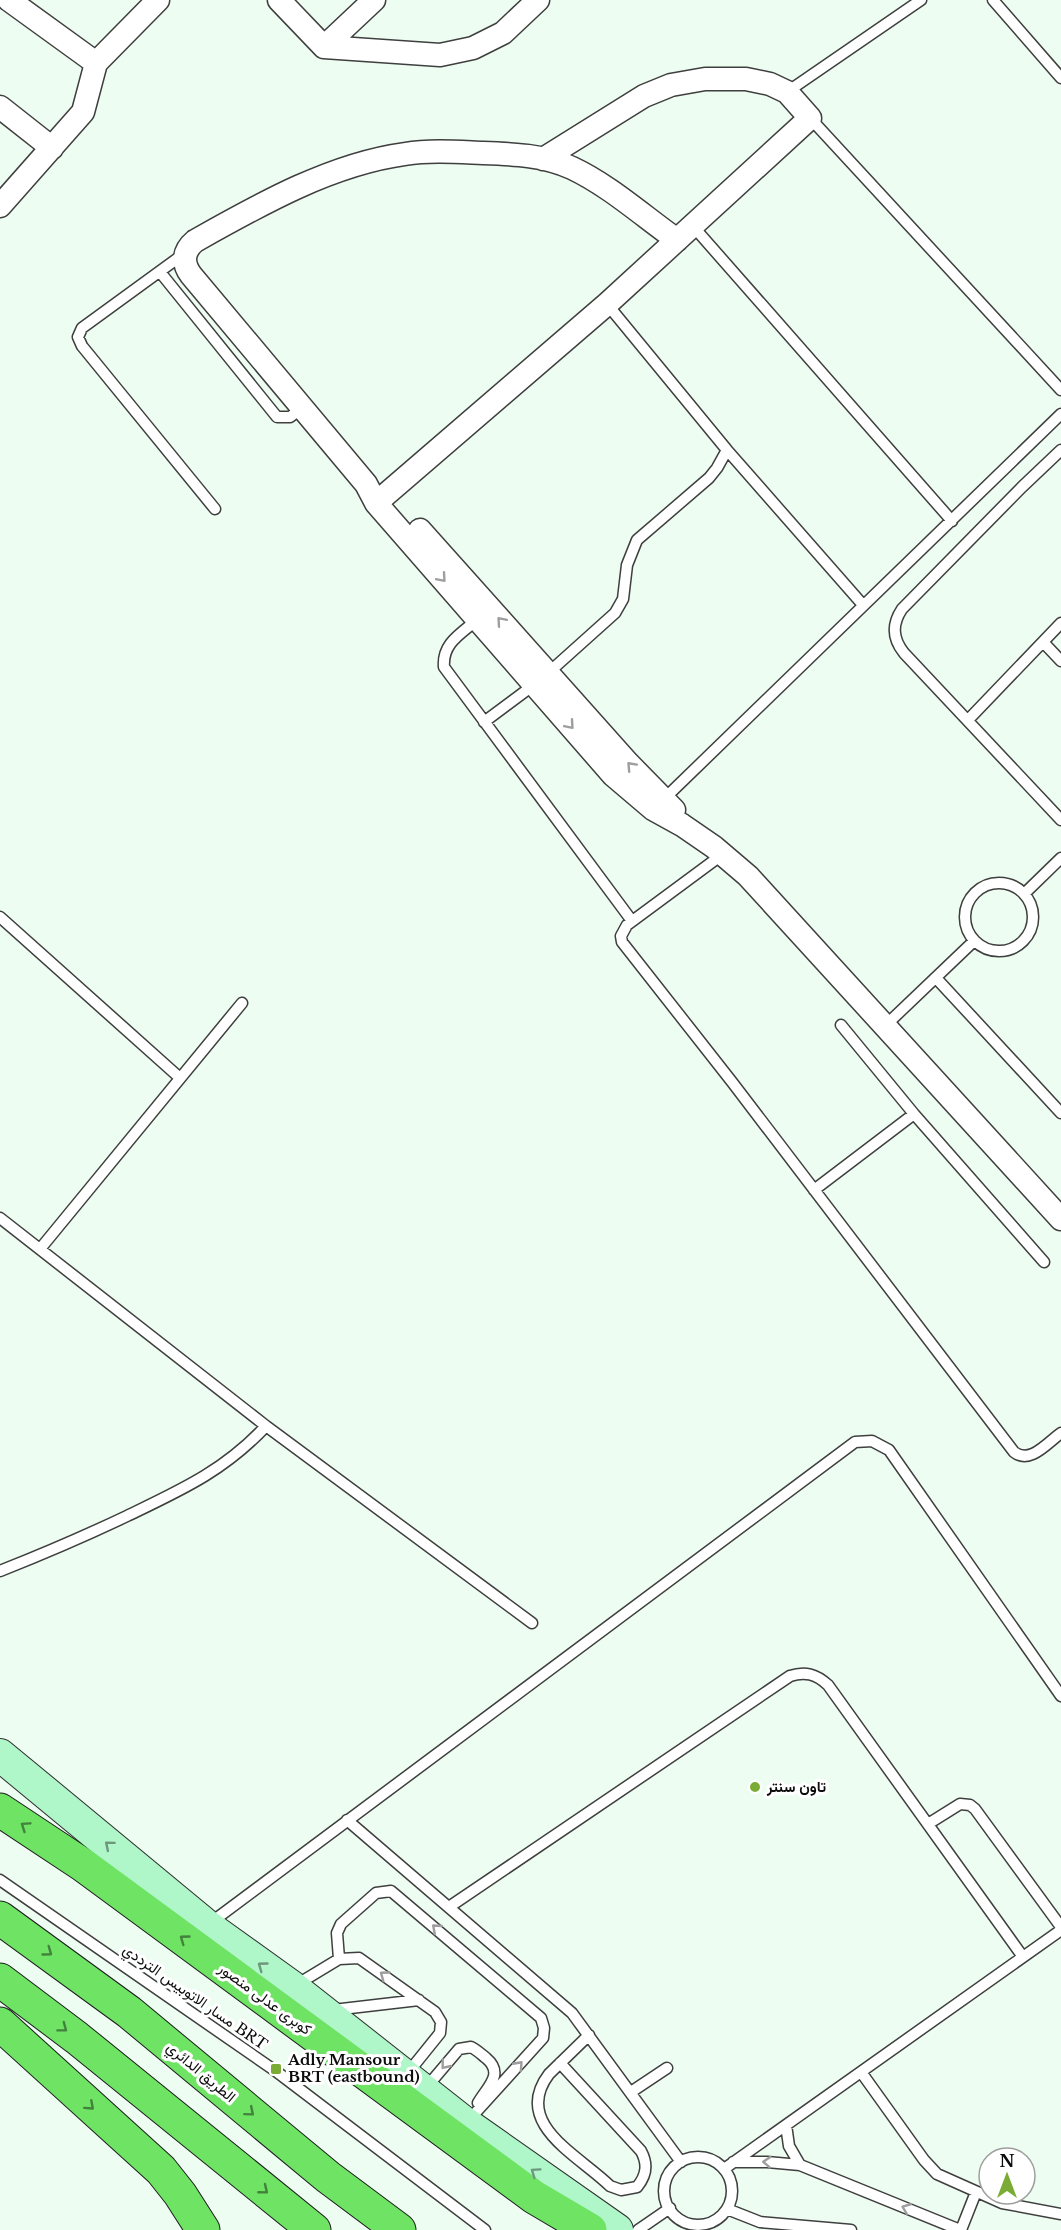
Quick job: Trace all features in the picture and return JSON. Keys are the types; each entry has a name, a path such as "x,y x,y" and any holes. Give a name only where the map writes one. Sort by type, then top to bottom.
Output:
{"highway":[{"name":"كوبرى عدلى منصور","path":"0,1809 83,1865 534,2197 590,2230"},
{"name":"الطريق الدائري","path":"0,1918 129,2012 328,2177 399,2230"},
{"path":"0,1980 77,2038 314,2230"},
{"path":"0,2024 161,2170 180,2194 203,2230"},
{"path":"180,2194 224,2230"}],"main road":[{"path":"0,1755 207,1926 292,1987 414,2084 469,2120 617,2230"}],"street":[{"path":"9,0 96,63"},
{"path":"279,0 324,47 440,56 473,48 503,33 538,0"},
{"path":"324,47 374,0"},
{"path":"0,206 83,112 96,63 145,4"},
{"path":"376,493 607,304 810,118 786,92 771,84 746,79 705,79 671,85 644,96 543,159"},
{"path":"0,107 52,148"},
{"path":"685,233 571,167 515,154 444,152 387,157 310,182 272,199 195,241 185,253 187,269 302,408 541,679 613,775 660,814 682,825 723,854 748,876 1061,1219"},
{"path":"376,493 478,619 628,763 675,811 682,825"}],"lane":[{"path":"786,92 921,0"},
{"path":"993,0 1061,78"},
{"path":"810,118 1061,390"},
{"path":"685,233 952,521"},
{"path":"185,253 82,328 78,337 82,346 215,509"},
{"path":"160,272 277,417 286,419 302,408"},
{"path":"607,304 727,450 863,605"},
{"path":"663,799 1061,414"},
{"path":"484,722 541,679 615,613 623,599 627,565 637,540 709,478 727,450"},
{"path":"1061,450 1022,486 902,609 897,617 894,636 898,645 1061,820"},
{"path":"478,619 448,645 443,656 444,668 632,921"},
{"path":"968,720 1061,623"},
{"path":"1043,642 1061,661"},
{"path":"723,854 632,921 623,930 621,936 625,947 1014,1452 1021,1456 1030,1456 1061,1433"},
{"path":"1025,893 1061,858"},
{"path":"998,882 1017,887 1025,893 1034,911 1032,930 1027,939 1011,950 1001,951 991,951 974,941 968,933 965,914 972,896 988,884 998,882"},
{"path":"0,917 180,1078"},
{"path":"886,1025 974,941"},
{"path":"936,978 1061,1113"},
{"path":"40,1249 242,1003"},
{"path":"841,1025 914,1114 1044,1262"},
{"path":"814,1190 914,1114"},
{"path":"0,1218 266,1426 532,1623"},
{"path":"0,1571 54,1551 201,1480 238,1454 266,1426"},
{"path":"207,1926 848,1446 863,1441 878,1443 889,1450 1061,1696"},
{"path":"449,1907 780,1683 798,1674 815,1675 828,1685 1023,1957"},
{"path":"729,2165 1061,1928 975,1809 965,1804 955,1805 928,1824"},
{"path":"347,1820 565,2006 589,2035 681,2162"},
{"name":"مسار الاتوبيس الترددي BRT","path":"0,1880 277,2072 485,2230"},
{"path":"339,1959 337,1933 341,1924 376,1893 391,1891 541,2018 544,2028 543,2038 469,2120"},
{"path":"292,1987 339,1959 352,1957 364,1960 419,2000 439,2016 442,2027 414,2084"},
{"path":"323,2012 419,2000"},
{"path":"560,2063 641,2151 646,2169 645,2176 637,2187 621,2190 610,2186 547,2130 539,2117 537,2098 543,2081 560,2063 589,2035"},
{"path":"414,2084 459,2049 466,2046 475,2048 493,2064 495,2071 494,2079 469,2120"},
{"path":"631,2092 667,2068"},
{"path":"861,2072 930,2167 945,2179 1019,2207 1061,2214"},
{"path":"786,2125 789,2146 800,2165"},
{"path":"729,2165 732,2193 727,2209 712,2222 703,2224 684,2221 670,2208 666,2201 665,2183 674,2168 688,2159 704,2157 729,2165 767,2162 800,2165 961,2230 976,2192"},
{"path":"638,2230 652,2218 670,2208"},
{"path":"727,2209 760,2222 851,2230"}],"place":[{"name":"تاون سنتر","path":"755,1787"},
{"name":"Adly Mansour BRT (eastbound)","path":"276,2069"}]}
